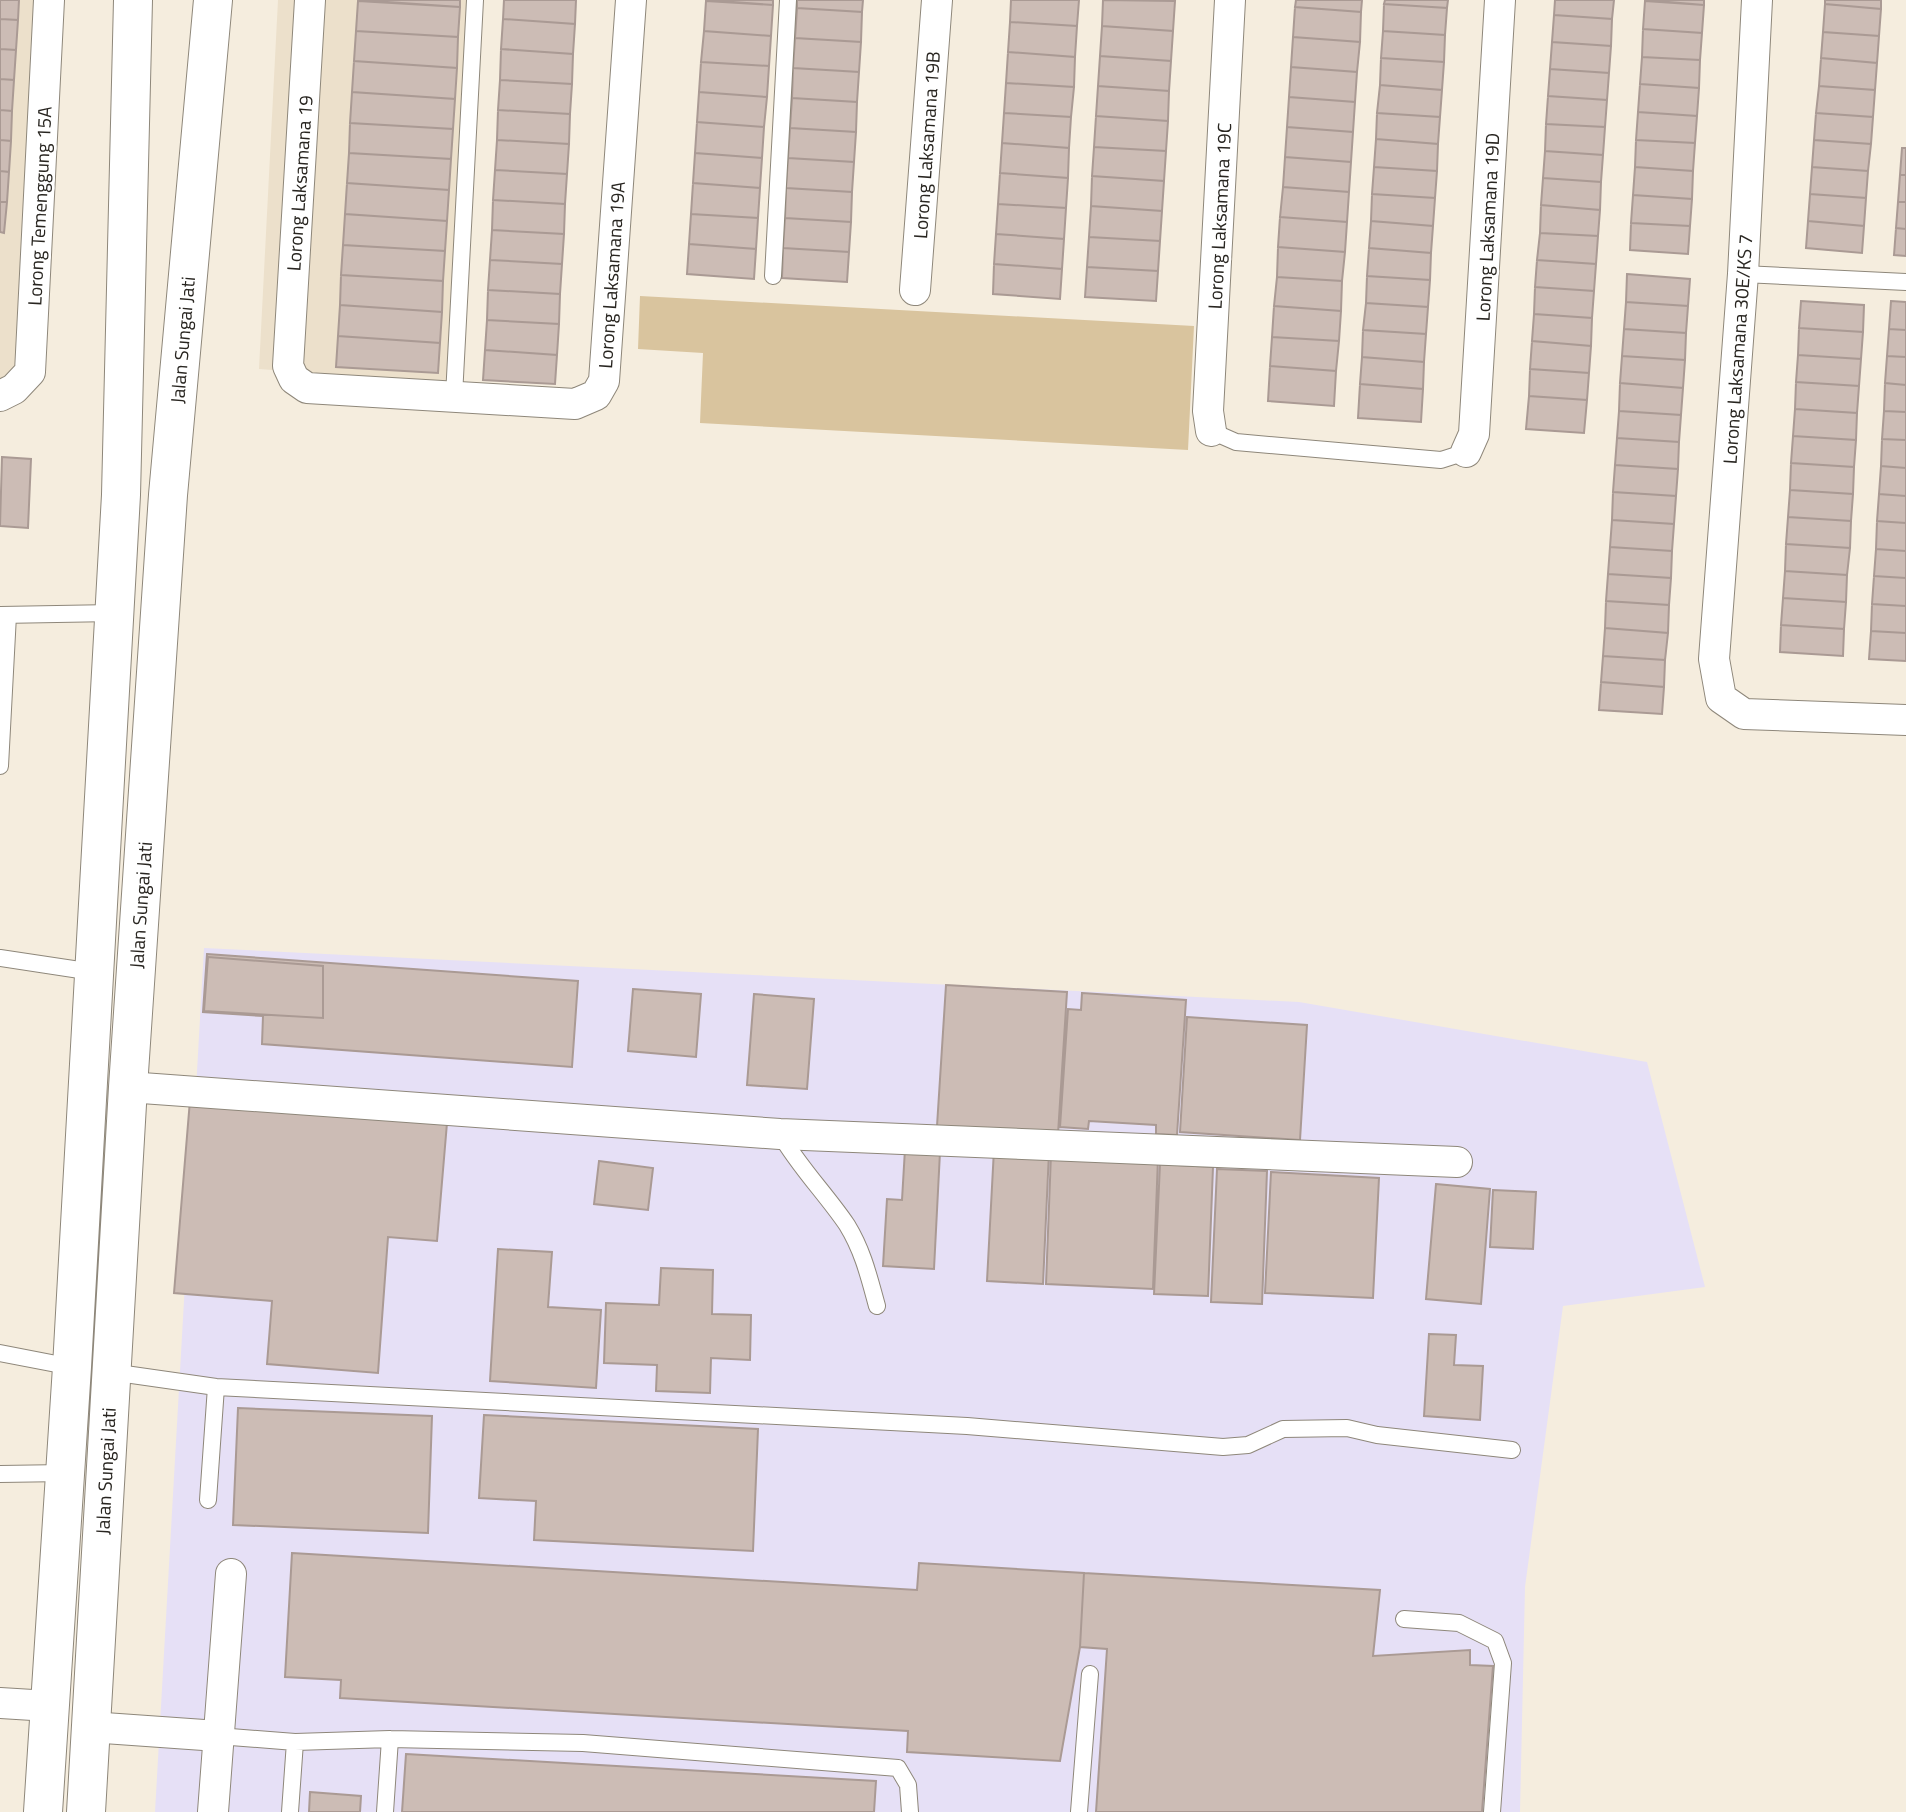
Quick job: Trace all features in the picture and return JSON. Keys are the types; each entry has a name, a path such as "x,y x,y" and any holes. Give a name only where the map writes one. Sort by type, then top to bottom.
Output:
{"main road":[{"name":"Jalan Sungai Jati","path":"43,1812 72,1367 121,495 133,0"},
{"name":"Jalan Sungai Jati","path":"86,1812 128,1087 168,495 213,0"}],"street":[{"name":"Lorong Temenggung 15A","path":"0,396 14,389 30,372 49,0"},
{"name":"Lorong Laksamana 19","path":"288,366 310,0"},
{"name":"Lorong Laksamana 19A","path":"288,366 294,379 307,388 575,404 596,395 604,381 631,0"},
{"name":"Lorong Laksamana 19B","path":"915,290 937,0"},
{"name":"Lorong Laksamana 19C","path":"1211,431 1208,411 1230,0"},
{"name":"Lorong Laksamana 19D","path":"1466,452 1474,435 1500,0"},
{"name":"Lorong Laksamana 30E/KS 7","path":"1757,0 1743,274 1714,659 1721,698 1744,714 1906,720"},
{"path":"128,1087 780,1134 1457,1162"},
{"path":"213,1812 231,1574"},
{"path":"0,1703 49,1706"},
{"path":"90,1727 218,1736"}],"lane":[{"path":"454,396 475,0"},
{"path":"773,276 788,0"},
{"path":"1743,274 1906,282"},
{"path":"1211,431 1236,442 1441,460 1466,452"},
{"path":"0,766 4,615 114,613"},
{"path":"0,958 93,972"},
{"path":"780,1134 796,1162 846,1224 864,1257 877,1306"},
{"path":"0,1353 72,1367"},
{"path":"111,1372 216,1387 967,1426 1223,1447 1248,1445 1283,1429 1347,1427 1377,1435 1512,1450"},
{"path":"208,1500 216,1387"},
{"path":"0,1474 65,1472"},
{"path":"1404,1619 1459,1623 1495,1641 1503,1663 1492,1812"},
{"path":"1079,1812 1090,1674"},
{"path":"218,1736 295,1742 390,1739 583,1742 898,1768 908,1785 910,1812"},
{"path":"385,1812 390,1739"},
{"path":"290,1812 295,1742"}],"shaded area":[{"path":"0,0 37,0 19,367 0,382"},
{"path":"278,0 471,0 448,383 259,369"},
{"path":"640,296 1194,326 1188,450 700,423 703,353 638,349"},
{"path":"204,948 1299,1002 1647,1062 1705,1287 1563,1306 1525,1587 1520,1812 155,1812"}],"building":[{"path":"0,0 19,0 18,20 0,19"},
{"path":"358,0 460,0 460,7"},
{"path":"504,0 576,0 575,24 503,19"},
{"path":"706,0 773,0 773,5"},
{"path":"797,0 863,0 862,12 797,8"},
{"path":"1011,0 1079,0 1077,26 1010,22"},
{"path":"1103,0 1175,1 1173,31 1102,26"},
{"path":"1296,0 1362,0 1361,12 1295,7"},
{"path":"1385,0 1448,0 1447,8 1384,4"},
{"path":"1555,0 1614,0 1612,19 1554,15"},
{"path":"1645,0 1704,0 1704,5"},
{"path":"1825,0 1881,0 1881,9 1825,4"},
{"path":"358,1 460,7 458,37 356,31"},
{"path":"706,1 773,5 771,36 704,31"},
{"path":"1645,1 1704,5 1702,33 1643,29"},
{"path":"1384,4 1447,8 1445,35 1383,31"},
{"path":"1825,4 1881,9 1879,36 1823,32"},
{"path":"1295,7 1361,12 1360,42 1293,37"},
{"path":"797,8 862,12 861,42 795,38"},
{"path":"1554,15 1612,19 1611,46 1552,42"},
{"path":"0,19 18,20 16,50 0,49"},
{"path":"503,19 575,24 573,54 501,49"},
{"path":"1010,22 1077,26 1075,57 1008,52"},
{"path":"1102,26 1173,31 1171,61 1100,56"},
{"path":"1643,29 1702,33 1700,60 1642,57"},
{"path":"356,31 458,37 457,68 354,61"},
{"path":"704,31 771,36 769,66 701,62"},
{"path":"1383,31 1445,35 1444,62 1381,58"},
{"path":"1823,32 1879,36 1877,63 1821,58"},
{"path":"1293,37 1360,42 1357,72 1291,67"},
{"path":"795,38 861,42 859,72 793,68"},
{"path":"1552,42 1611,46 1609,73 1550,69"},
{"path":"0,49 16,50 14,80 0,79"},
{"path":"501,49 573,54 572,84 500,80"},
{"path":"1008,52 1075,57 1074,87 1006,83"},
{"path":"1100,56 1171,61 1169,91 1098,86"},
{"path":"1642,57 1700,60 1699,88 1640,84"},
{"path":"1381,58 1444,62 1442,90 1380,85"},
{"path":"1821,58 1877,63 1875,90 1819,86"},
{"path":"354,61 457,68 455,99 352,92"},
{"path":"701,62 769,66 767,97 699,92"},
{"path":"1291,67 1357,72 1355,102 1289,97"},
{"path":"793,68 859,72 857,102 792,98"},
{"path":"1550,69 1609,73 1607,100 1548,96"},
{"path":"0,79 14,80 12,111 0,110"},
{"path":"500,80 572,84 570,114 498,110"},
{"path":"1006,83 1074,87 1071,117 1004,113"},
{"path":"1640,84 1699,88 1697,116 1638,112"},
{"path":"1380,85 1442,90 1440,117 1377,113"},
{"path":"1098,86 1169,91 1168,121 1096,116"},
{"path":"1819,86 1875,90 1873,117 1816,113"},
{"path":"352,92 455,99 453,129 350,123"},
{"path":"699,92 767,97 764,127 697,122"},
{"path":"1548,96 1607,100 1605,127 1546,124"},
{"path":"1289,97 1355,102 1353,132 1287,127"},
{"path":"792,98 857,102 856,132 790,128"},
{"path":"0,110 12,111 11,141 0,140"},
{"path":"498,110 570,114 569,144 497,140"},
{"path":"1638,112 1697,116 1695,143 1636,140"},
{"path":"1004,113 1071,117 1069,148 1002,143"},
{"path":"1377,113 1440,117 1438,144 1376,139"},
{"path":"1816,113 1873,117 1871,144 1814,140"},
{"path":"1096,116 1168,121 1166,151 1094,147"},
{"path":"697,122 764,127 762,158 695,153"},
{"path":"350,123 453,129 451,159 349,153"},
{"path":"1546,124 1605,127 1603,155 1545,151"},
{"path":"1287,127 1353,132 1351,162 1285,157"},
{"path":"790,128 856,132 854,162 788,158"},
{"path":"1376,139 1438,144 1437,171 1374,167"},
{"path":"0,140 11,141 9,172 0,171"},
{"path":"497,140 569,144 567,174 495,170"},
{"path":"1636,140 1695,143 1693,171 1635,167"},
{"path":"1814,140 1871,144 1868,171 1812,167"},
{"path":"1002,143 1069,148 1068,178 1000,173"},
{"path":"1094,147 1166,151 1164,181 1092,176"},
{"path":"1902,148 1906,148 1906,175 1900,175"},
{"path":"1545,151 1603,155 1601,182 1543,178"},
{"path":"349,153 451,159 449,190 347,183"},
{"path":"695,153 762,158 760,188 693,183"},
{"path":"1285,157 1351,162 1349,192 1283,187"},
{"path":"788,158 854,162 852,192 786,188"},
{"path":"1374,167 1437,171 1435,198 1372,194"},
{"path":"1635,167 1693,171 1692,199 1633,195"},
{"path":"1812,167 1868,171 1866,198 1810,194"},
{"path":"495,170 567,174 565,204 493,200"},
{"path":"0,171 9,172 7,202 0,202"},
{"path":"1000,173 1068,178 1066,208 998,204"},
{"path":"1900,175 1906,175 1906,202 1898,202"},
{"path":"1092,176 1164,181 1162,211 1091,206"},
{"path":"1543,178 1601,182 1600,210 1541,205"},
{"path":"347,183 449,190 447,221 345,214"},
{"path":"693,183 760,188 758,218 691,214"},
{"path":"1283,187 1349,192 1347,222 1280,217"},
{"path":"786,188 852,192 851,222 785,218"},
{"path":"1372,194 1435,198 1433,226 1371,221"},
{"path":"1810,194 1866,198 1864,226 1808,221"},
{"path":"1633,195 1692,199 1690,226 1631,223"},
{"path":"493,200 565,204 564,234 492,230"},
{"path":"0,202 7,202 4,233 0,232"},
{"path":"1898,202 1906,202 1906,229 1896,228"},
{"path":"998,204 1066,208 1064,239 996,234"},
{"path":"1541,205 1600,210 1598,236 1540,233"},
{"path":"1091,206 1162,211 1160,241 1089,237"},
{"path":"345,214 447,221 445,251 343,245"},
{"path":"691,214 758,218 756,249 689,244"},
{"path":"1280,217 1347,222 1345,252 1278,247"},
{"path":"785,218 851,222 849,252 783,248"},
{"path":"1371,221 1433,226 1431,253 1369,248"},
{"path":"1808,221 1864,226 1862,253 1806,248"},
{"path":"1631,223 1690,226 1688,254 1630,250"},
{"path":"1896,228 1906,229 1906,256 1894,255"},
{"path":"492,230 564,234 562,264 490,260"},
{"path":"1540,233 1598,236 1596,264 1537,260"},
{"path":"996,234 1064,239 1062,269 994,264"},
{"path":"1089,237 1160,241 1158,271 1087,267"},
{"path":"689,244 756,249 754,279 687,274"},
{"path":"343,245 445,251 443,281 341,275"},
{"path":"1278,247 1345,252 1342,281 1277,277"},
{"path":"783,248 849,252 847,282 782,278"},
{"path":"1369,248 1431,253 1430,280 1367,276"},
{"path":"490,260 562,264 560,294 488,290"},
{"path":"1537,260 1596,264 1594,291 1535,287"},
{"path":"994,264 1062,269 1060,299 993,294"},
{"path":"1087,267 1158,271 1156,301 1085,297"},
{"path":"1627,274 1690,279 1688,306 1626,302"},
{"path":"341,275 443,281 442,312 340,305"},
{"path":"1367,276 1430,280 1428,307 1366,303"},
{"path":"1277,277 1342,281 1341,311 1274,306"},
{"path":"1535,287 1594,291 1592,318 1534,314"},
{"path":"488,290 560,294 559,324 487,320"},
{"path":"1801,301 1864,305 1863,332 1799,328"},
{"path":"1891,301 1906,302 1906,330 1889,329"},
{"path":"1626,302 1688,306 1686,333 1624,329"},
{"path":"1366,303 1428,307 1426,334 1363,330"},
{"path":"340,305 442,312 440,343 338,336"},
{"path":"1274,306 1341,311 1339,341 1272,337"},
{"path":"1534,314 1592,318 1591,346 1532,341"},
{"path":"487,320 559,324 557,355 485,350"},
{"path":"1799,328 1863,332 1861,359 1798,355"},
{"path":"1624,329 1686,333 1685,360 1622,356"},
{"path":"1889,329 1906,330 1906,357 1887,356"},
{"path":"1363,330 1426,334 1424,362 1362,357"},
{"path":"338,336 440,343 438,373 336,367"},
{"path":"1272,337 1339,341 1336,371 1270,366"},
{"path":"1532,341 1591,346 1589,373 1530,369"},
{"path":"485,350 557,355 555,384 483,380"},
{"path":"1798,355 1861,359 1859,386 1796,382"},
{"path":"1622,356 1685,360 1683,388 1620,383"},
{"path":"1887,356 1906,357 1906,385 1885,383"},
{"path":"1362,357 1424,362 1423,389 1360,384"},
{"path":"1270,366 1336,371 1334,406 1268,401"},
{"path":"1530,369 1589,373 1587,400 1529,396"},
{"path":"1796,382 1859,386 1857,413 1795,409"},
{"path":"1620,383 1683,388 1681,415 1619,411"},
{"path":"1885,383 1906,385 1906,412 1884,411"},
{"path":"1360,384 1423,389 1421,422 1358,418"},
{"path":"1529,396 1587,400 1584,433 1526,429"},
{"path":"1795,409 1857,413 1856,440 1793,436"},
{"path":"1619,411 1681,415 1679,442 1617,438"},
{"path":"1884,411 1906,412 1906,440 1882,439"},
{"path":"1793,436 1856,440 1854,467 1791,463"},
{"path":"1617,438 1679,442 1678,469 1615,465"},
{"path":"1882,439 1906,440 1906,468 1881,466"},
{"path":"2,457 31,459 28,528 0,526"},
{"path":"1791,463 1854,467 1853,494 1790,490"},
{"path":"1615,465 1678,469 1676,496 1613,492"},
{"path":"1881,466 1906,468 1906,496 1879,494"},
{"path":"1790,490 1853,494 1851,521 1788,517"},
{"path":"1613,492 1676,496 1674,524 1612,520"},
{"path":"1879,494 1906,496 1906,523 1877,521"},
{"path":"1788,517 1851,521 1850,548 1786,544"},
{"path":"1612,520 1674,524 1672,551 1610,547"},
{"path":"1877,521 1906,523 1906,551 1876,549"},
{"path":"1786,544 1850,548 1847,575 1785,571"},
{"path":"1610,547 1672,551 1671,578 1608,574"},
{"path":"1876,549 1906,551 1906,578 1874,576"},
{"path":"1785,571 1847,575 1846,602 1783,598"},
{"path":"1608,574 1671,578 1669,605 1606,601"},
{"path":"1874,576 1906,578 1906,606 1872,604"},
{"path":"1783,598 1846,602 1844,629 1781,625"},
{"path":"1606,601 1669,605 1668,633 1605,628"},
{"path":"1872,604 1906,606 1906,633 1871,631"},
{"path":"1781,625 1844,629 1843,656 1780,652"},
{"path":"1605,628 1668,633 1665,660 1603,656"},
{"path":"1871,631 1906,633 1906,661 1869,659"},
{"path":"1603,656 1665,660 1664,687 1601,682"},
{"path":"1601,682 1664,687 1662,714 1599,710"},
{"path":"207,954 578,981 572,1067 262,1044 263,1016 203,1012"},
{"path":"208,957 323,966 323,1018 204,1011"},
{"path":"946,985 1067,992 1058,1134 937,1126"},
{"path":"633,989 701,994 696,1057 628,1051"},
{"path":"1082,993 1186,1000 1177,1135 1156,1134 1156,1125 1089,1121 1088,1129 1060,1127 1068,1009 1081,1010"},
{"path":"754,994 814,999 807,1089 747,1085"},
{"path":"1187,1017 1307,1025 1300,1140 1180,1132"},
{"path":"190,1100 447,1123 437,1241 388,1237 378,1373 267,1364 272,1301 174,1293"},
{"path":"905,1149 940,1152 934,1269 883,1266 887,1199 902,1200"},
{"path":"994,1149 1049,1152 1043,1284 987,1281"},
{"path":"1051,1154 1158,1158 1153,1289 1046,1284"},
{"path":"599,1161 653,1168 648,1210 594,1204"},
{"path":"1160,1164 1213,1167 1208,1296 1154,1294"},
{"path":"1217,1169 1267,1171 1262,1304 1211,1302"},
{"path":"1271,1172 1379,1178 1373,1298 1265,1293"},
{"path":"1436,1184 1490,1189 1481,1304 1426,1299"},
{"path":"1493,1190 1536,1192 1533,1249 1490,1247"},
{"path":"498,1249 552,1252 548,1307 601,1310 596,1388 490,1381"},
{"path":"661,1268 713,1270 712,1314 751,1315 750,1360 711,1358 710,1393 656,1391 657,1365 604,1363 606,1303 659,1305"},
{"path":"1429,1334 1456,1335 1454,1365 1483,1366 1480,1420 1424,1416"},
{"path":"238,1408 432,1416 428,1533 233,1525"},
{"path":"484,1415 758,1429 753,1551 534,1540 536,1501 479,1498"},
{"path":"292,1553 917,1590 919,1563 1084,1573 1080,1647 1060,1761 907,1752 908,1731 340,1698 341,1680 285,1677"},
{"path":"1084,1573 1380,1590 1373,1656 1470,1650 1470,1665 1493,1666 1482,1812 1096,1812 1107,1649 1080,1647"},
{"path":"406,1754 876,1781 874,1812 402,1812"},
{"path":"310,1792 361,1796 360,1812 309,1812"}]}
